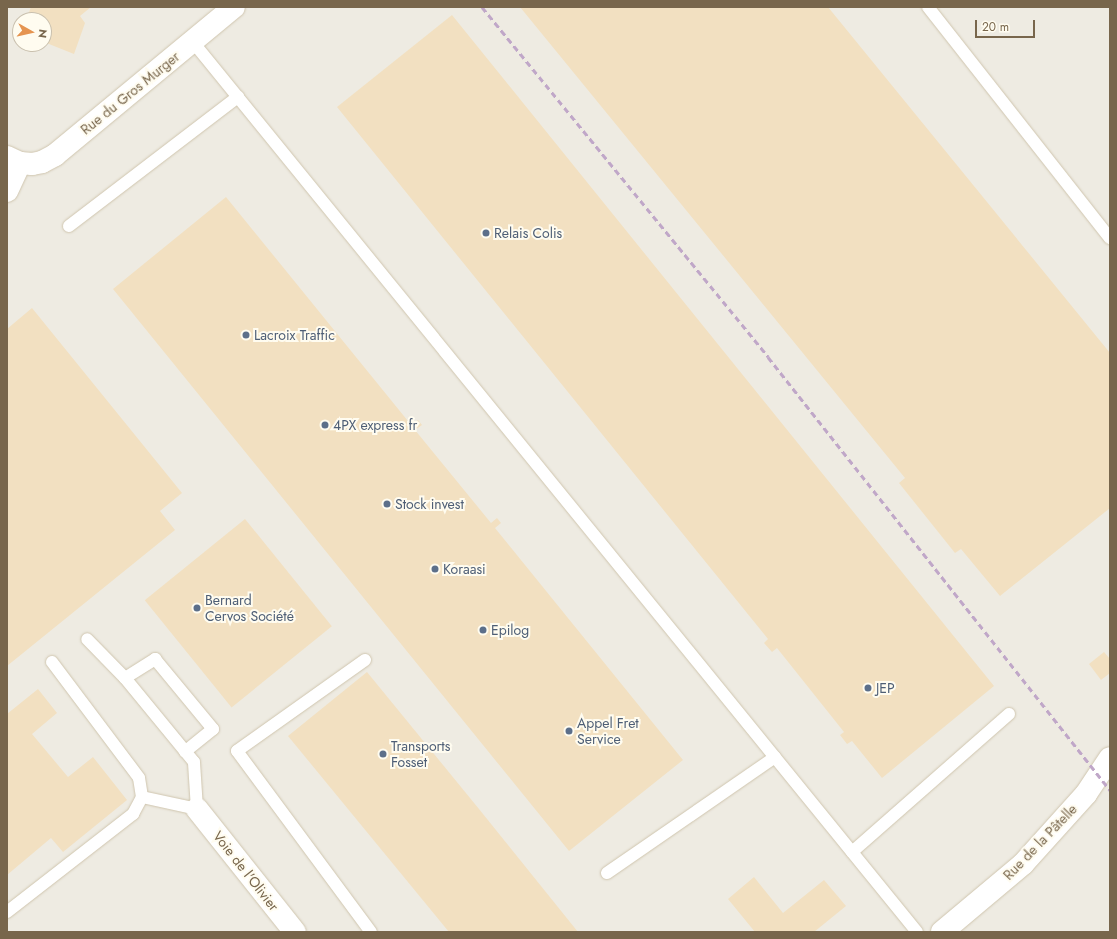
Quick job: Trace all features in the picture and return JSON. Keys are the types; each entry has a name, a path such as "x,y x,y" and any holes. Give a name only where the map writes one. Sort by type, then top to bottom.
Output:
{"street":[{"name":"Rue du Gros Murger","path":"7,191 14,160 42,162 55,155 234,7"},
{"name":"Rue de la Pâtelle","path":"942,932 1023,864 1086,794 1110,758"},
{"name":"Voie de l'Olivier","path":"197,809 295,932"}],"lane":[{"path":"928,7 1110,238"},
{"path":"192,42 917,932"},
{"path":"69,226 238,97"},
{"path":"86,639 125,678 194,762 197,809 142,797"},
{"path":"125,678 155,659 213,729 185,752"},
{"path":"365,660 237,751 371,932"},
{"path":"7,912 133,814 142,797 140,778 52,662"},
{"path":"852,852 1009,714"},
{"path":"607,873 775,757"}],"shaded area":[{"path":"7,7 1110,7 1110,932 7,932"}],"building":[{"path":"31,7 91,7 80,16 85,23 74,54 52,45 52,12 29,12"},
{"path":"520,7 828,7 1110,353 1110,508 1000,596 961,549 955,553 899,483 905,478"},
{"path":"452,15 994,686 882,778 852,741 847,744 840,735 844,732 777,648 772,652 764,643 768,639 337,107"},
{"path":"226,197 412,426 418,420 422,425 415,430 491,523 497,518 501,523 495,528 683,760 569,851 113,289"},
{"path":"32,308 182,493 160,511 175,530 7,666 7,329"},
{"path":"245,519 332,626 232,707 145,600"},
{"path":"1104,652 1110,659 1110,673 1101,680 1089,664"},
{"path":"367,672 578,932 449,932 288,736"},
{"path":"38,689 57,713 32,734 68,777 93,757 127,800 63,852 51,838 7,875 7,714"},
{"path":"754,877 783,913 824,880 846,906 814,932 755,932 728,899"}],"railway":[{"path":"482,7 768,357 1110,790"}],"place":[{"name":"Relais Colis","path":"486,233"},
{"name":"Lacroix Traffic","path":"246,335"},
{"name":"4PX express fr","path":"325,425"},
{"name":"Stock invest","path":"387,504"},
{"name":"Koraasi","path":"435,569"},
{"name":"Bernard Cervos Société","path":"197,608"},
{"name":"Epilog","path":"483,630"},
{"name":"JEP","path":"868,688"},
{"name":"Appel Fret Service","path":"569,731"},
{"name":"Transports Fosset","path":"383,754"}]}
